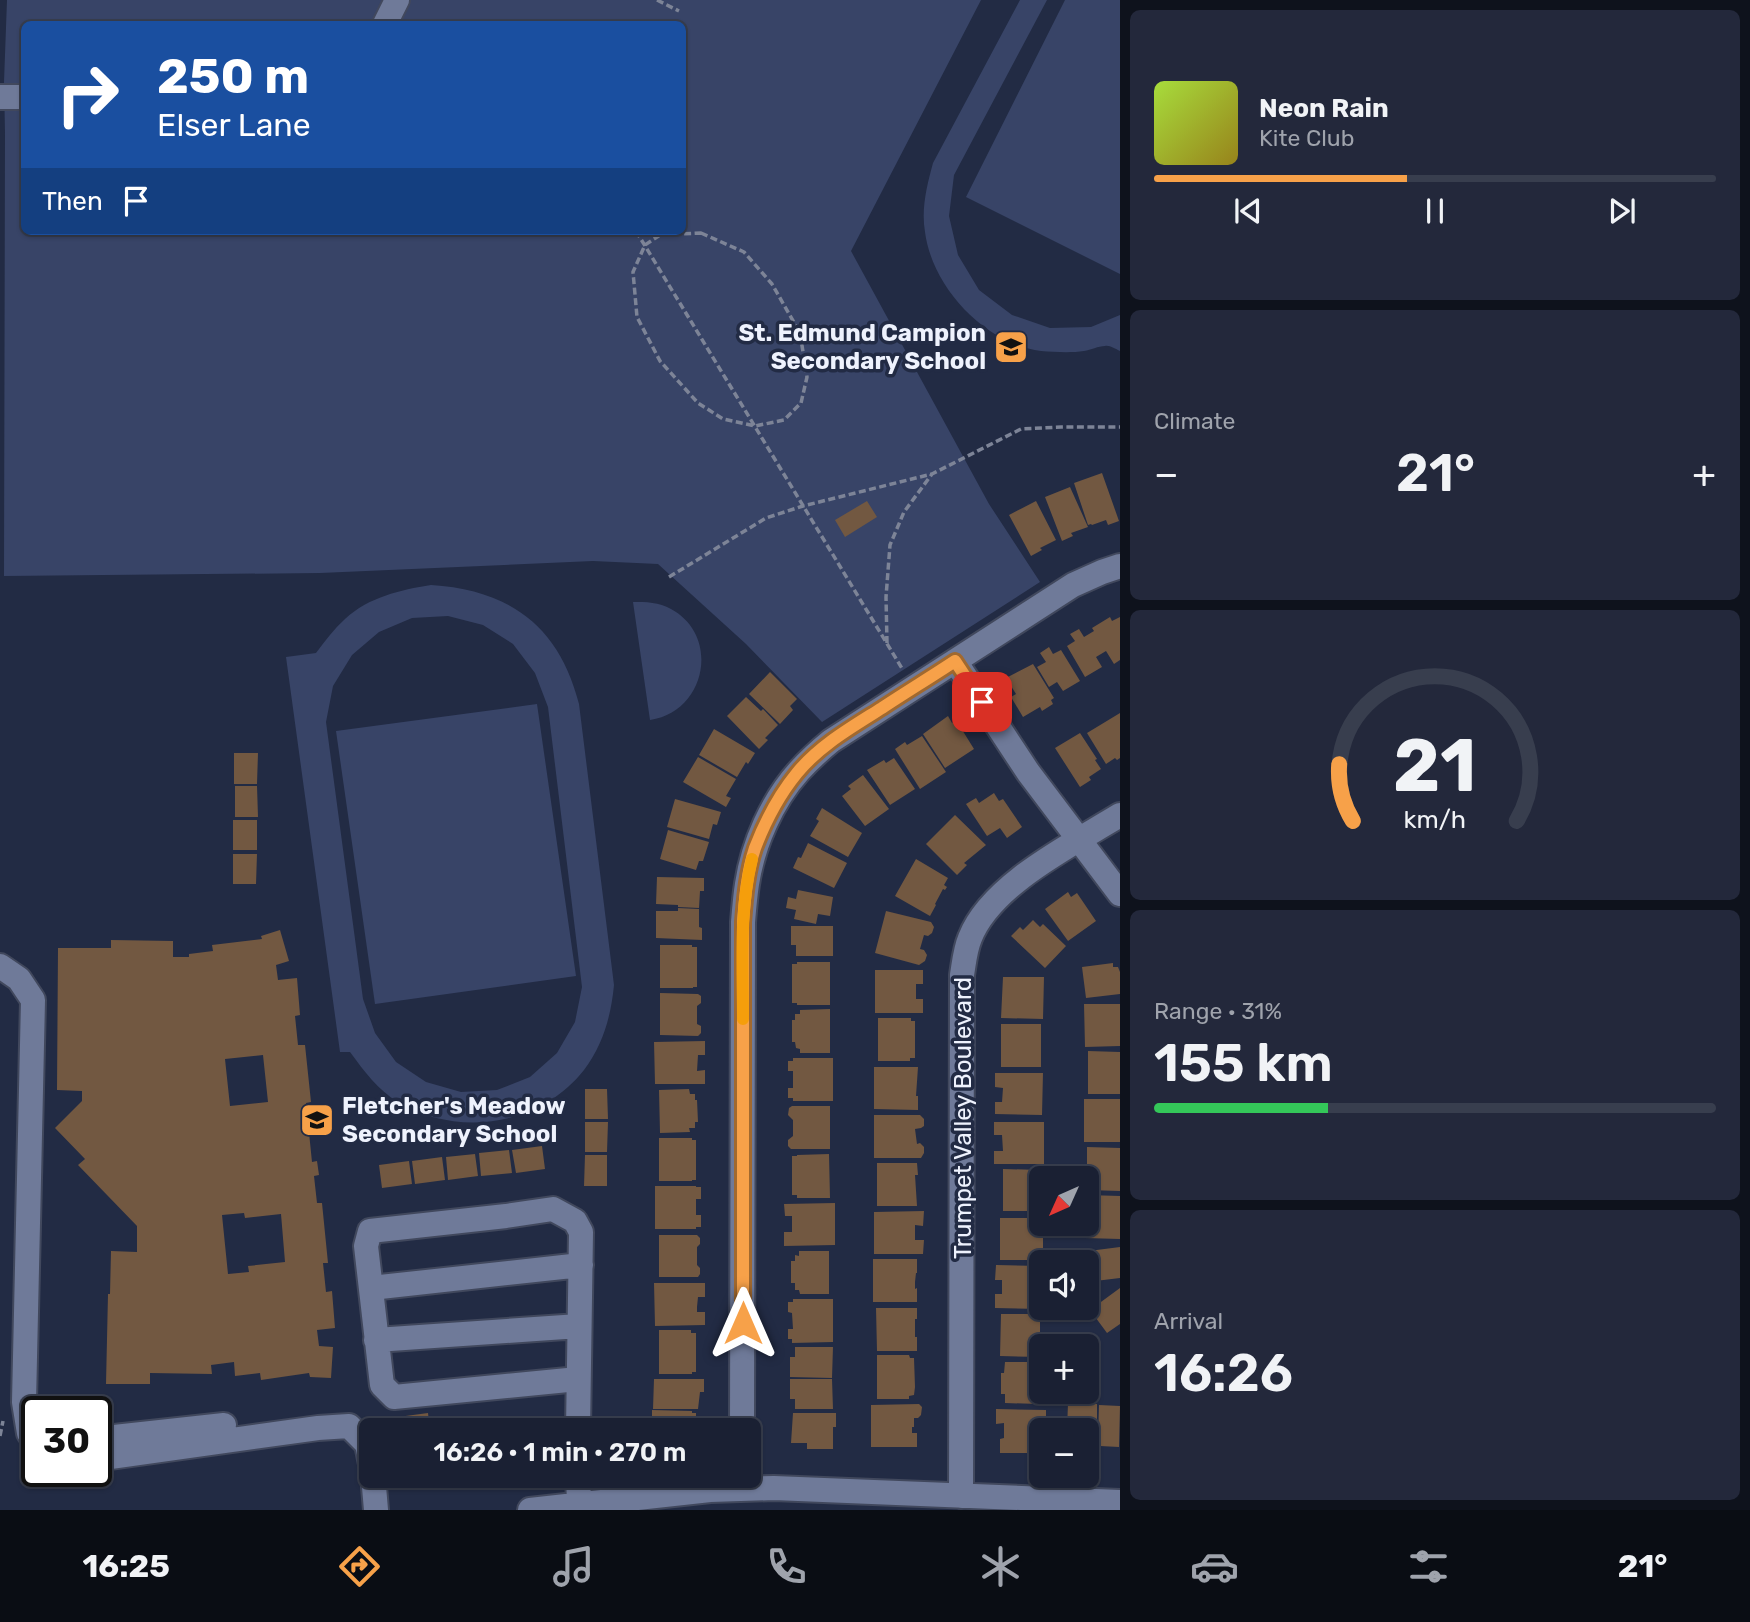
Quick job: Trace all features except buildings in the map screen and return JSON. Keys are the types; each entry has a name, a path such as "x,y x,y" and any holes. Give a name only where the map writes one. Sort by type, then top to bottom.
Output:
{"street":[{"path":"386,21 397,0"},
{"path":"0,97 21,97"},
{"path":"742,1418 743,922 747,884 755,850 769,817 798,772 813,756 850,728 1073,585 1120,566"},
{"path":"955,661 1028,772 1120,894"},
{"name":"Trumpet Valley Boulevard","path":"961,1496 962,975 965,956 970,937 982,917 1006,889 1120,815"},
{"path":"0,966 19,979 33,1000 24,1396"},
{"path":"578,1380 394,1397 382,1385 366,1246 370,1231 553,1209 575,1221 582,1232 578,1418"},
{"path":"370,1288 581,1265"},
{"path":"376,1340 579,1326"},
{"path":"112,1437 334,1412 349,1418 359,1436"},
{"path":"112,1457 318,1428 349,1426 359,1440"},
{"path":"374,1488 376,1510"},
{"path":"578,1488 579,1504"},
{"path":"530,1510 710,1490 742,1492 774,1488 1120,1502"}],"path":[{"path":"657,0 679,11"},
{"path":"660,235 645,245 633,272 638,317 660,361 698,403 723,419 755,426 785,420 801,403 807,377 800,334 772,284 744,252 701,233 686,234"},
{"path":"639,235 904,671"},
{"path":"668,577 766,518 803,506 932,474 1021,429 1120,427"},
{"path":"887,645 886,597 890,544 904,512 932,474"}],"shaded area":[{"path":"7,0 981,0 851,251 989,504 1040,582 822,722 746,644 658,564 593,561 320,573 4,576"},
{"path":"1020,0 1047,0 954,175 949,216 958,255 979,290 1012,315 1050,328 1091,327 1120,315 1120,351 1107,346 1079,352 1041,351 1000,337 965,310 950,292 930,253 925,232 924,206 933,163"},
{"path":"1065,0 1120,0 1120,274 966,197"},
{"path":"431,585 459,588 485,595 507,604 527,617 559,653 570,677 579,704 614,985 605,1030 584,1070 566,1089 545,1104 522,1114 497,1120 446,1120 421,1113 384,1092 350,1052 340,1052 286,657 316,653 341,623 364,605 396,592","holes":["448,616 483,625 513,644 535,673 548,707 582,987 575,1022 557,1053 530,1077 497,1090 461,1092 426,1082 396,1062 375,1033 363,999 326,722 333,686 352,655 379,632 412,618"]},
{"path":"633,602 648,602 666,607 687,621 697,637 701,654 700,672 684,703 669,714 650,720"},
{"path":"537,704 576,976 375,1004 336,731"}],"slow traffic":[{"path":"743,1019 743,922 752,859"}],"place":[{"name":"St. Edmund Campion Secondary School","path":"1011,347"},
{"name":"Fletcher's Meadow Secondary School","path":"317,1120"}],"route":[{"path":"743,1323 743,922 747,884 755,850 786,787 813,756 850,728 955,661 982,702"}]}
